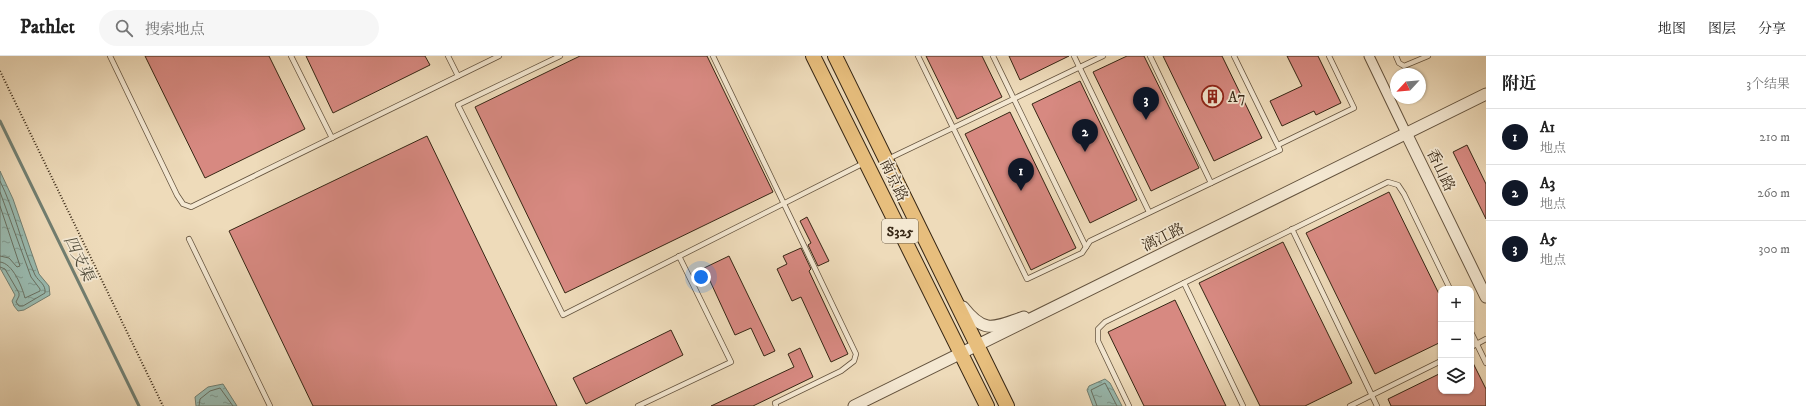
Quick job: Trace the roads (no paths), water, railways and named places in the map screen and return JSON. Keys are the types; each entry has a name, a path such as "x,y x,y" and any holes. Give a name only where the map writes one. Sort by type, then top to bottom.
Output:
{"main road":[{"name":"南京路","path":"813,56 987,406"},
{"name":"南京路","path":"835,56 1007,406"}],"street":[{"name":"香山路","path":"1369,56 1486,297"},
{"name":"漓江路","path":"854,406 1486,94"},
{"path":"950,290 974,321 981,325 991,327 1070,300"}],"lane":[{"path":"110,56 183,204 192,207 499,56"},
{"path":"291,56 332,138"},
{"path":"448,56 458,76"},
{"path":"560,56 458,105 563,315 866,163"},
{"path":"713,56 856,354 854,361 841,371 775,403 776,406"},
{"path":"918,56 1027,279 1082,254 1090,241 1280,150 1234,56"},
{"path":"993,56 1086,247"},
{"path":"1074,56 1149,212"},
{"path":"886,160 1103,56"},
{"path":"1150,56 1211,183"},
{"path":"1278,145 1354,108 1329,56"},
{"path":"1396,56 1399,63 1404,66 1428,56"},
{"path":"1129,406 1098,342 1098,329 1104,322 1388,182 1398,185 1404,194 1449,286"},
{"path":"1292,229 1377,406"},
{"path":"189,238 270,406"},
{"path":"638,406 731,362 680,256"},
{"path":"1184,283 1243,406"},
{"path":"1474,338 1486,363"},
{"path":"1474,346 1486,339"},
{"path":"1350,406 1438,362"}],"water":[{"path":"0,171 13,199 39,274 49,286 50,295 24,310 18,311 12,301 15,295 0,268"},
{"path":"1105,379 1110,383 1122,406 1093,406 1087,390 1089,386"},
{"path":"223,384 237,406 196,406 195,397 208,387"}],"waterway":[{"name":"四支渠","path":"0,121 139,406"}],"place":[{"name":"A7","path":"1212,97"},
{"name":"A5","path":"1146,120"},
{"name":"A3","path":"1085,152"},
{"name":"A1","path":"1021,191"}]}
